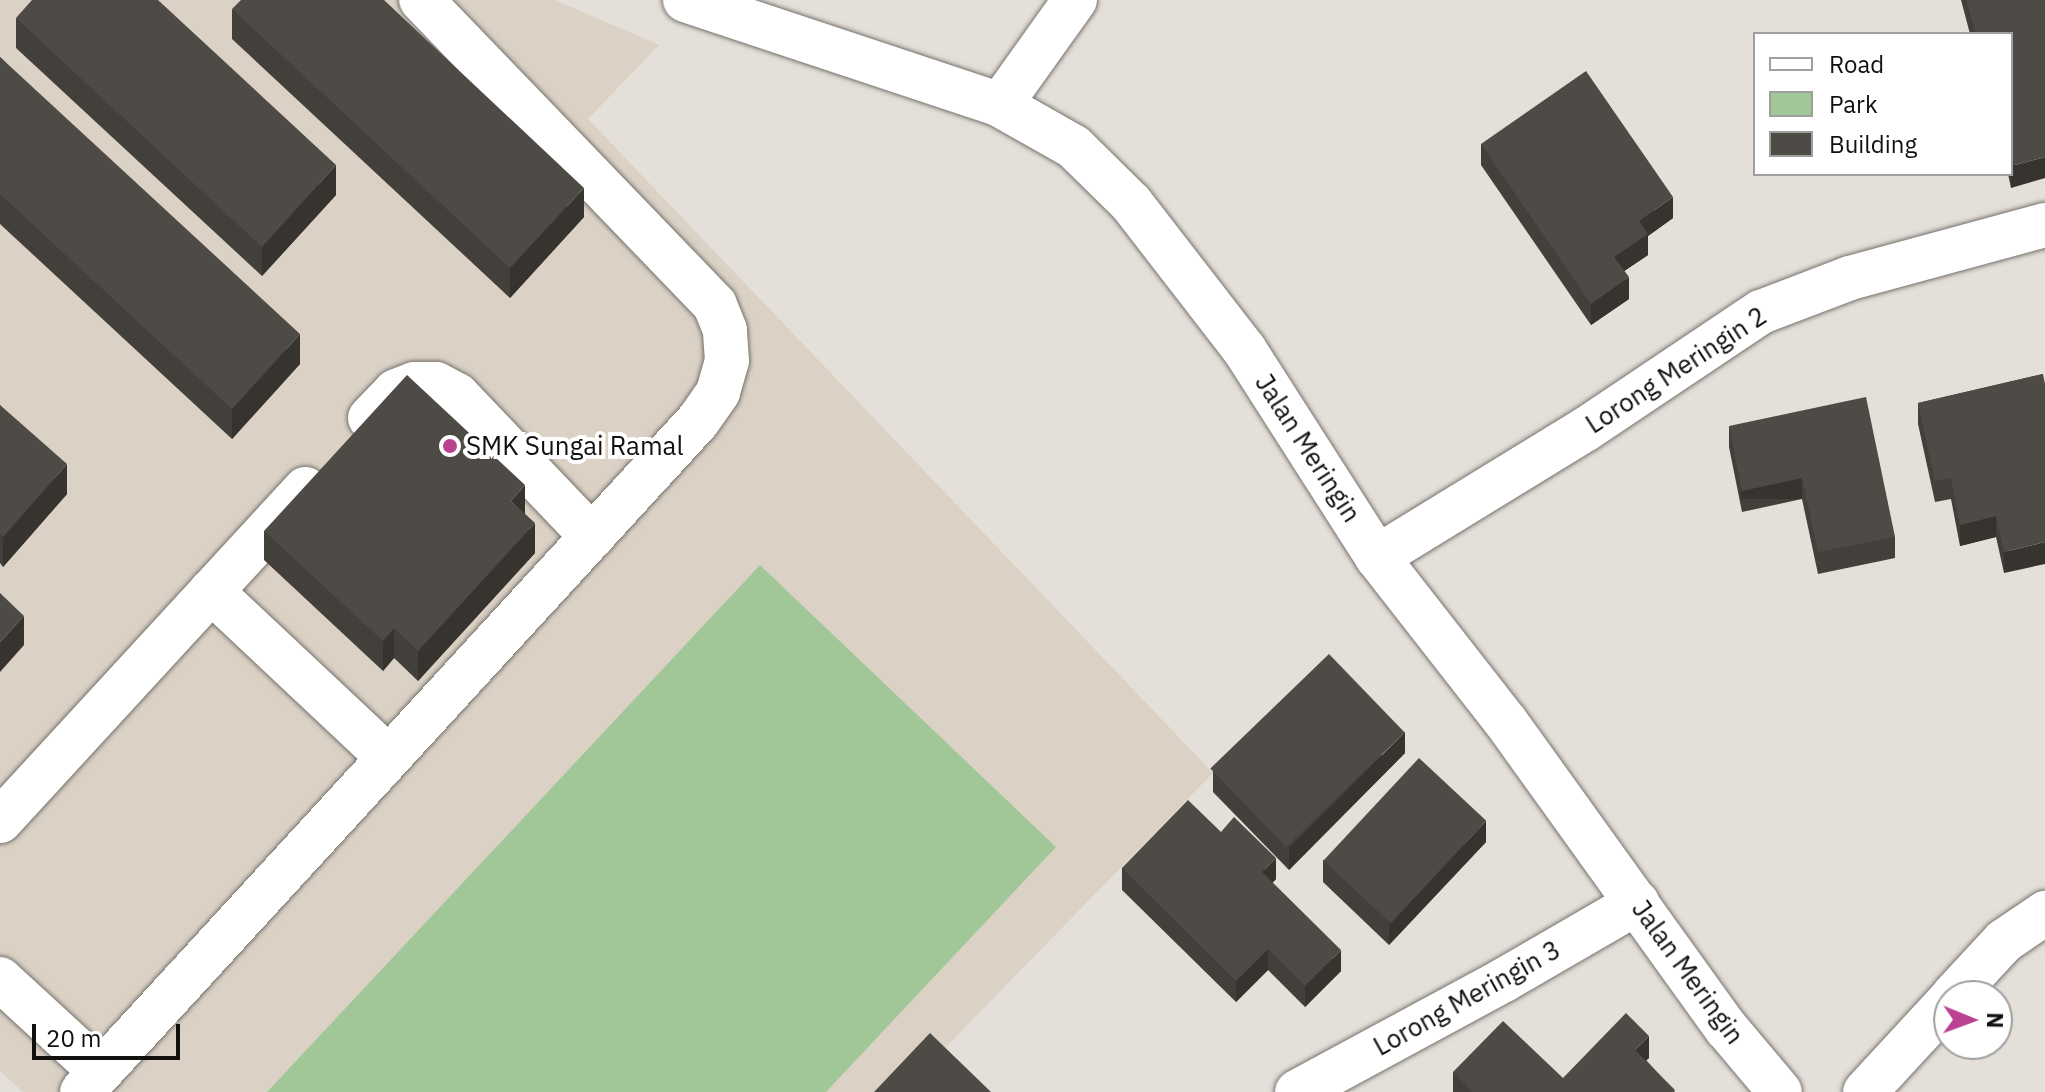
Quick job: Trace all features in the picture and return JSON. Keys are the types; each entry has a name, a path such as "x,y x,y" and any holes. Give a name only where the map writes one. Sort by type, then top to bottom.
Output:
{"street":[{"path":"0,979 90,1081 698,421 718,392 727,361 725,330 715,305 421,0"},
{"name":"Jalan Meringin","path":"685,0 1000,105 1074,147 1131,203 1244,349 1377,557 1506,722 1727,1029 1780,1092"},
{"path":"1000,105 1075,0"},
{"name":"Lorong Meringin 2","path":"1377,557 1586,429 1761,312 1850,278 2045,225"},
{"path":"0,821 396,391 414,384 436,384 457,395 592,537"},
{"path":"211,591 388,757"},
{"name":"Lorong Meringin 3","path":"1297,1092 1504,980 1637,903"},
{"path":"1968,980 2004,941 2045,913"},
{"path":"1865,1092 1933,1018"}],"shaded area":[{"name":"SMK Sungai Ramal","path":"0,0 555,0 659,45 588,119 1213,773 902,1092 23,1092 0,1071"}],"green space":[{"path":"760,565 1056,847 826,1092 267,1092"}],"building":[{"path":"32,0 158,0 336,165 262,247 16,18"},
{"path":"241,0 384,0 584,188 510,268 232,9"},
{"path":"1966,0 2045,0 2045,157 2013,165 2013,32 1975,32"},
{"path":"0,57 300,334 232,409 0,194"},
{"path":"1586,71 1673,197 1639,221 1648,234 1614,257 1629,277 1591,304 1481,144"},
{"path":"2043,374 2045,542 2004,552 1996,516 1960,525 1951,478 1935,481 1918,403"},
{"path":"407,375 525,485 511,501 535,523 418,651 394,628 383,641 264,531"},
{"path":"1866,397 1895,537 1818,552 1802,478 1742,491 1729,426"},
{"path":"0,405 67,464 3,537 0,534"},
{"path":"0,593 24,616 0,642"},
{"path":"1329,654 1405,732 1286,847 1210,769"},
{"path":"1419,758 1486,821 1391,923 1324,860"},
{"path":"1188,800 1221,832 1234,817 1276,858 1262,872 1341,950 1305,986 1268,949 1236,981 1122,868"},
{"path":"1626,1013 1649,1036 1635,1050 1675,1090 1673,1092 1473,1092 1453,1072 1503,1021 1563,1078"},
{"path":"930,1033 991,1092 874,1092"}],"place":[{"name":"SMK Sungai Ramal","path":"450,446"}]}
